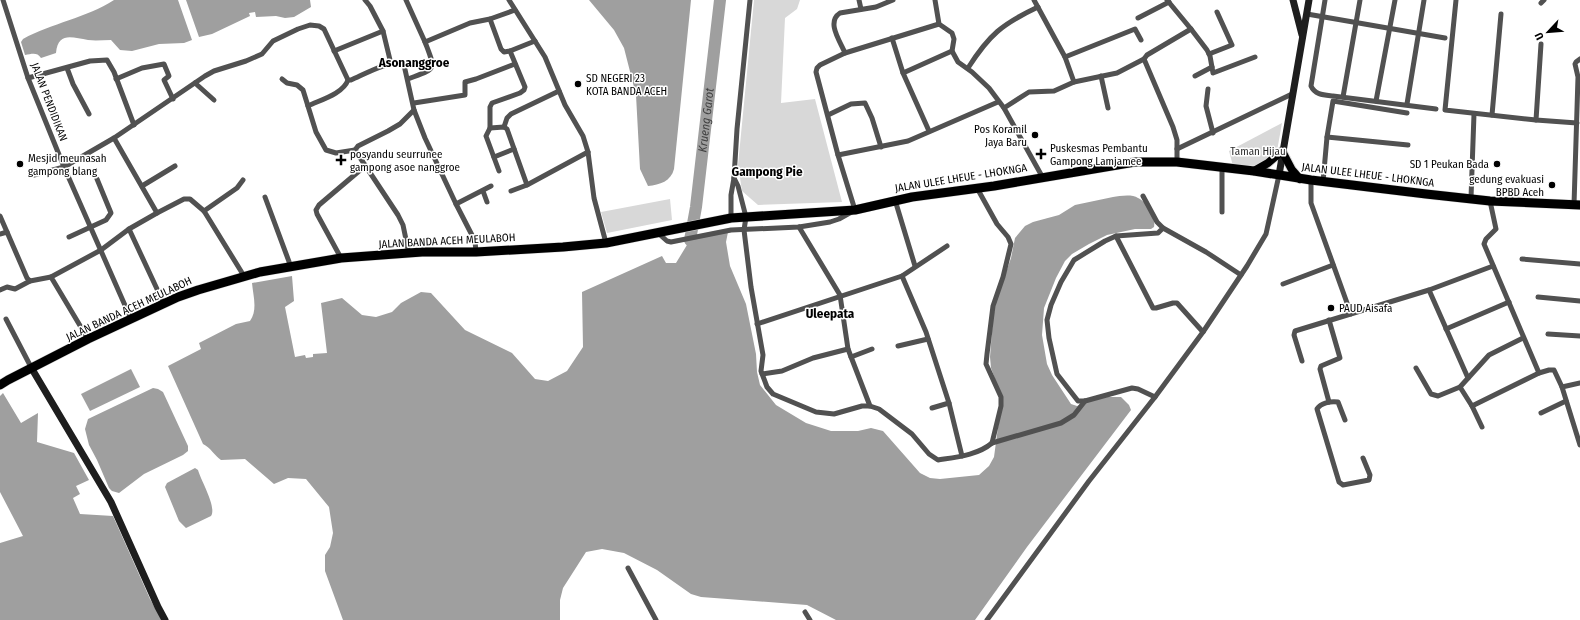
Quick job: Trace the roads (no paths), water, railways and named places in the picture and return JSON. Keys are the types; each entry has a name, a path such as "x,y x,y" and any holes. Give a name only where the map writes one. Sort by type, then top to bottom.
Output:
{"highway":[{"name":"JALAN ULEE LHEUE - LHOKNGA","path":"729,218 855,210 895,200 1043,178 1136,162 1157,161 1254,171 1322,182 1490,201 1577,205"},
{"name":"JALAN BANDA ACEH MEULABOH","path":"0,386 8,380 88,339 164,304 198,290 244,276 340,258 422,252 476,252 606,243 729,218"}],"main road":[{"path":"1254,171 1268,163 1282,151 1292,170 1300,179"}],"street":[{"name":"JALAN PENDIDIKAN","path":"3,0 28,78 64,167 131,319"},
{"path":"365,0 370,6 383,31 391,64"},
{"path":"406,0 433,63 432,68 428,72 408,79"},
{"path":"509,0 545,57 565,105 582,136 588,152 594,198 606,243"},
{"path":"729,218 734,178 736,129 750,0"},
{"path":"859,0 861,9"},
{"path":"845,53 835,30 834,19 840,13 876,7 893,0"},
{"path":"935,0 939,24 952,33 954,39 952,51 958,62 968,68 989,88 1004,108 1043,178"},
{"path":"1034,0 1065,56 1074,82"},
{"path":"1293,0 1303,38"},
{"path":"990,619 1089,481 1155,397 1203,332 1242,275 1266,234 1274,204 1309,0"},
{"path":"1325,0 1311,86 1313,91 1316,93 1343,97 1407,104 1436,109"},
{"path":"1343,97 1360,0"},
{"path":"1376,101 1395,0"},
{"path":"1407,104 1424,0"},
{"path":"1456,0 1446,110 1474,114 1577,123"},
{"path":"1138,18 1168,1 1209,54 1213,73 1255,57"},
{"path":"968,68 981,48 1000,28 1010,20 1038,7"},
{"path":"425,42 470,23 490,19 515,10"},
{"path":"1209,54 1232,45 1217,12"},
{"path":"1307,14 1356,23 1390,27 1418,34 1445,38"},
{"path":"1492,115 1501,14"},
{"path":"490,19 501,49 504,52 535,41"},
{"path":"658,233 667,241 671,242 731,230 799,227 839,220 855,210 838,156 816,72 817,68 820,64 845,53 939,24"},
{"path":"34,175 64,167 114,138 214,71 246,61 262,54 273,41 298,28 310,25 319,26 324,29 348,80"},
{"path":"1065,56 1134,29 1140,40"},
{"path":"1004,108 1029,92 1054,91 1074,82 1117,73 1144,59 1147,55 1191,29"},
{"path":"334,51 383,31"},
{"path":"892,38 903,72 929,131"},
{"path":"1536,120 1541,44"},
{"path":"500,171 486,136 490,128 490,107 492,103 515,95 524,90 525,87 510,51"},
{"path":"903,72 952,51"},
{"path":"1144,59 1173,127 1177,140 1177,162"},
{"path":"1577,205 1577,123 1579,78 1575,64 1580,59"},
{"path":"28,78 90,61 107,60 112,67 134,125"},
{"path":"308,106 339,90 348,80 391,64 399,63 404,65 414,103 414,110 434,159 475,241 476,252"},
{"path":"116,79 142,68 164,64 169,76 164,80 173,99"},
{"path":"414,103 465,95 465,82 515,64"},
{"path":"1195,76 1212,67"},
{"path":"67,68 73,84 89,114"},
{"path":"1101,76 1108,108"},
{"path":"282,79 287,83 297,85 303,90 316,132 326,150 336,153 355,150 358,146 388,132 400,124 414,110"},
{"path":"195,83 214,100"},
{"path":"1208,89 1206,106 1213,133"},
{"path":"504,127 510,114 559,90"},
{"path":"1177,149 1292,94"},
{"path":"1322,182 1333,101 1407,113"},
{"path":"828,116 851,104 864,102 872,118 881,147"},
{"path":"838,156 908,141 998,102"},
{"path":"1471,198 1474,114"},
{"path":"490,128 504,127 509,132 527,185"},
{"path":"114,138 157,213"},
{"path":"1327,138 1408,145"},
{"path":"494,157 514,149"},
{"path":"355,150 403,225 408,254"},
{"path":"511,191 527,185 588,152"},
{"path":"142,186 175,166"},
{"path":"340,258 316,210 319,205 365,166"},
{"path":"1222,168 1222,212"},
{"path":"734,178 738,186 746,217 744,230 757,324 763,355 762,374 767,387 773,394 816,412 834,414 862,406 870,406 879,409 912,434 929,454 938,459 962,456 984,449 993,443 1061,423 1074,415 1084,402"},
{"path":"69,237 106,220 111,213 97,179"},
{"path":"204,212 237,188 243,180"},
{"path":"1311,180 1311,203 1351,314"},
{"path":"456,204 491,186"},
{"path":"977,188 997,224 1008,236 1011,244 1003,277 993,306 986,364 1001,398 993,443"},
{"path":"483,191 487,202"},
{"path":"1143,196 1157,222 1163,228 1187,240 1242,275"},
{"path":"265,198 291,267"},
{"path":"0,290 7,287 16,288 30,281 51,277 101,250 129,229 184,199 190,199 204,212 244,276"},
{"path":"895,200 916,266"},
{"path":"1490,201 1496,229 1484,242 1539,373"},
{"path":"0,216 27,278 30,281"},
{"path":"799,227 840,295 848,349 870,406"},
{"path":"1155,397 1138,389 1132,388 1084,402 1076,399 1057,374 1049,338 1047,320 1051,305 1061,282 1074,260 1116,236 1158,233 1163,228"},
{"path":"129,229 164,304"},
{"path":"0,234 6,232"},
{"path":"1116,236 1153,308 1173,302 1177,303 1203,332"},
{"path":"757,324 840,295 902,276 947,246"},
{"path":"1522,259 1580,264"},
{"path":"1283,284 1333,265"},
{"path":"1302,361 1294,332 1429,290 1493,266"},
{"path":"902,276 928,338 949,404 962,456"},
{"path":"51,277 88,339"},
{"path":"1429,290 1468,378"},
{"path":"1538,297 1580,301"},
{"path":"1446,329 1509,302"},
{"path":"6,319 32,369 111,502 165,620"},
{"path":"1329,320 1340,358 1321,367 1329,402"},
{"path":"1548,334 1580,336"},
{"path":"898,346 928,338"},
{"path":"1416,368 1431,394 1435,396 1460,387 1489,355 1524,338"},
{"path":"762,374 782,371 813,358 848,349"},
{"path":"852,357 872,349"},
{"path":"1472,406 1539,373 1554,370 1562,388 1580,445"},
{"path":"1562,388 1580,383"},
{"path":"1460,387 1472,406 1482,427"},
{"path":"1541,413 1566,401"},
{"path":"1345,420 1339,403 1329,402 1318,407 1317,413 1339,482 1343,485 1370,479 1370,475 1363,458"},
{"path":"932,408 949,404"},
{"path":"628,568 656,620"},
{"path":"805,612 810,620"}],"waterway":[{"name":"Krueng Garot","path":"690,240 696,207 720,0"}],"place":[{"name":"SD NEGERI 23 KOTA BANDA ACEH","path":"578,84"},
{"name":"Pos Koramil Jaya Baru","path":"1035,135"},
{"name":"Puskesmas Pembantu Gampong Lamjamee","path":"1041,154"},
{"name":"posyandu seurrunee gampong asoe nanggroe","path":"341,160"},
{"name":"Mesjid meunasah gampong blang","path":"20,164"},
{"name":"SD 1 Peukan Bada","path":"1497,164"},
{"name":"gedung evakuasi BPBD Aceh","path":"1552,185"},
{"name":"PAUD Aisafa","path":"1331,308"}],"district":[{"name":"Asonanggroe","path":"414,62"},
{"name":"Gampong Pie","path":"767,171"},
{"name":"Uleepata","path":"830,313"}],"park label":[{"name":"Taman Hijau","path":"1258,151"}]}
